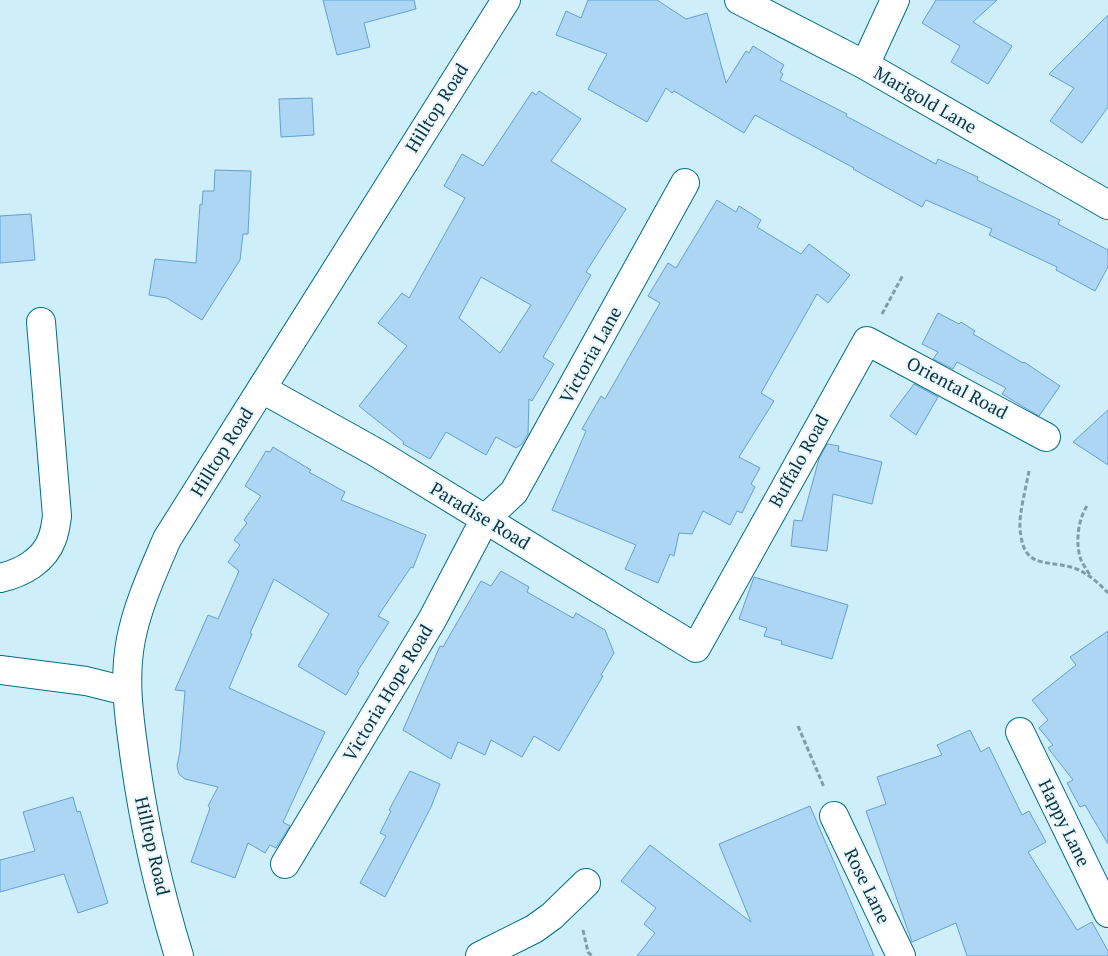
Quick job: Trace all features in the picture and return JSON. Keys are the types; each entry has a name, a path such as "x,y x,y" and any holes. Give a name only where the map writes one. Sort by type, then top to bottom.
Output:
{"street":[{"name":"Hilltop Road","path":"180,956 171,928 140,797 126,691 130,640 142,597 167,539 506,0"},
{"name":"Marigold Lane","path":"739,0 865,65 1108,205"},
{"path":"865,65 895,0"},
{"name":"Victoria Lane","path":"485,519 514,492 686,183"},
{"path":"0,578 20,571 39,560 52,539 57,516 41,322"},
{"name":"Oriental Road","path":"867,341 1046,436"},
{"name":"Buffalo Road","path":"696,648 867,341"},
{"name":"Paradise Road","path":"262,389 377,453 696,648"},
{"name":"Victoria Hope Road","path":"285,864 432,620 485,519"},
{"path":"0,670 86,681 126,691"},
{"name":"Happy Lane","path":"1020,732 1108,913"},
{"name":"Rose Lane","path":"834,816 901,956"},
{"path":"480,956 534,929 552,916 586,883"}],"path":[{"path":"867,341 903,275"},
{"path":"1029,471 1020,526 1022,542 1027,553 1033,560 1072,568 1092,577"},
{"path":"1087,506 1083,512 1079,528 1081,559 1092,577 1108,593"},
{"path":"798,726 824,786 834,816"}],"building":[{"path":"323,0 414,0 416,9 364,23 370,47 337,55"},
{"path":"588,0 657,0 686,19 707,13 726,83 746,51 749,53 753,46 784,65 780,72 783,74 780,80 847,114 846,116 936,164 938,159 978,177 977,180 1060,220 1058,224 1108,250 1108,267 1095,291 1056,270 1057,267 989,235 992,229 926,200 922,207 755,115 744,133 666,88 647,122 588,89 607,54 556,35 566,11 581,18"},
{"path":"936,0 997,0 973,22 1012,46 988,84 951,62 960,46 922,23"},
{"path":"1108,15 1108,107 1082,143 1050,121 1074,88 1049,74"},
{"path":"539,91 581,119 551,161 626,209 586,272 591,275 543,357 554,364 532,401 529,399 528,434 522,444 516,448 496,437 486,455 446,432 430,459 403,444 404,442 359,406 407,346 378,323 402,293 409,298 465,198 444,186 462,154 483,166 532,92 536,95","holes":["481,277 531,305 500,353 459,318"]},
{"path":"312,98 314,135 281,137 279,99"},
{"path":"215,170 251,171 248,234 243,234 240,260 202,320 167,298 149,295 155,259 196,263 200,204 202,205 203,191 214,191"},
{"path":"717,200 736,212 739,206 761,220 757,227 801,254 809,244 850,275 828,303 817,294 761,393 774,401 739,457 760,468 751,484 755,487 742,513 737,511 730,525 703,511 692,534 679,533 674,556 670,554 658,583 625,569 636,545 552,510 586,431 582,429 601,396 605,399 660,303 648,296 668,263 676,268"},
{"path":"31,214 35,260 0,263 0,216"},
{"path":"938,313 959,324 961,322 975,331 973,334 1024,362 1060,386 1039,416 1002,394 1006,388 957,362 953,369 933,359 938,352 922,344"},
{"path":"914,384 938,397 916,435 890,416"},
{"path":"1108,410 1108,465 1073,442"},
{"path":"827,444 839,446 838,451 882,462 872,504 833,494 827,551 791,546 794,520 802,521 819,459"},
{"path":"273,447 311,470 309,472 345,492 341,500 426,535 413,568 411,567 378,616 389,622 357,672 359,673 346,695 298,666 329,614 274,579 250,633 252,634 229,688 325,732 283,822 290,826 276,848 270,845 265,853 248,843 235,878 191,862 210,808 208,806 218,787 185,779 179,774 177,766 185,691 175,690 208,615 218,619 239,571 228,562 240,545 234,540 247,523 244,520 261,496 245,486 266,451 270,452"},
{"path":"501,571 529,587 527,592 573,618 576,613 605,630 614,653 601,675 603,676 559,751 534,736 522,757 491,740 485,755 458,742 451,759 403,730 440,646 443,647 481,581 491,586"},
{"path":"754,577 848,605 832,659 781,644 782,641 764,636 767,628 739,619"},
{"path":"1108,631 1108,844 1085,805 1080,807 1067,783 1073,780 1048,748 1053,745 1039,728 1048,720 1032,700 1076,665 1070,657"},
{"path":"970,730 981,752 989,747 1022,815 1029,811 1046,842 1028,852 1077,930 1092,922 1108,951 1108,956 967,956 956,923 912,942 866,811 886,804 877,777 942,755 937,745"},
{"path":"410,771 440,784 431,807 385,897 360,883 386,836 380,833 391,811 389,810"},
{"path":"73,797 77,812 80,811 108,903 78,913 64,874 0,892 0,860 35,851 23,812"},
{"path":"810,806 874,956 637,956 655,933 644,924 656,908 621,881 650,845 751,922 719,844"}]}
